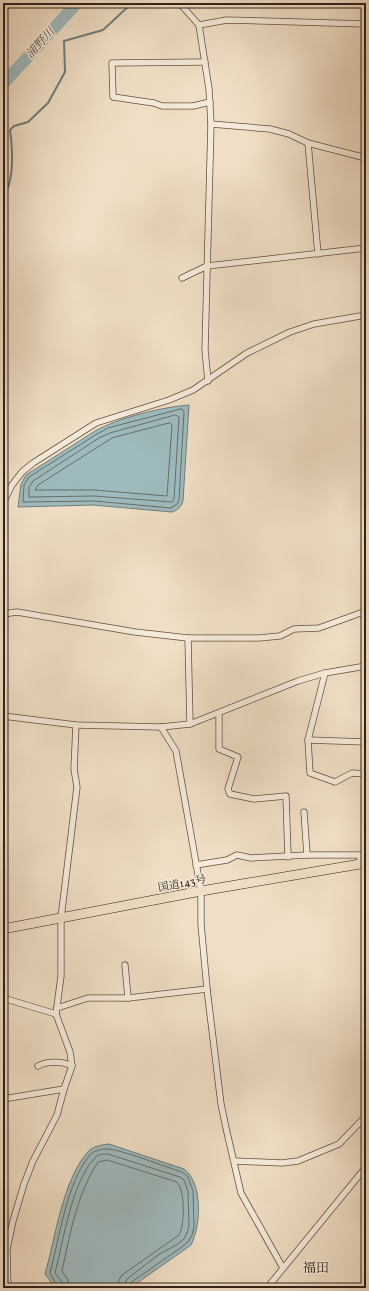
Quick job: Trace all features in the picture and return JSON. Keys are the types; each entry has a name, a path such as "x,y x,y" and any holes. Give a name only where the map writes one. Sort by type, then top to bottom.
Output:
{"highway":[{"name":"国道143号","path":"3,929 201,891 363,864"}],"street":[{"path":"183,7 199,26 210,102 211,124 205,350 208,381"},
{"path":"199,26 227,20 366,24"},
{"path":"205,62 112,63 113,97 142,101 162,106 193,106 210,102"},
{"path":"211,124 270,129 289,134 308,143 366,158"},
{"path":"308,143 318,254"},
{"path":"182,278 207,266 366,248"},
{"path":"3,503 12,485 22,472 33,462 96,423 169,400 193,390 247,353 290,332 314,324 366,315"},
{"path":"3,614 17,612 135,632 188,638 259,638 280,636 294,630 319,628 366,611"},
{"path":"188,638 190,724"},
{"path":"3,716 76,725 161,727 190,724 298,681 325,673 366,666"},
{"path":"325,673 308,740 310,773 335,782 352,773 366,774"},
{"path":"219,713 219,749 238,757 228,789 230,794 254,799 286,796 288,857"},
{"path":"8,1288 7,1249 13,1221 24,1184 33,1161 57,1115 72,1066 70,1052 56,1014 58,1008 61,976 61,918 77,787 74,769 76,725"},
{"path":"161,727 176,751 201,891 200,924 221,1104 241,1193 283,1268"},
{"path":"308,740 366,742"},
{"path":"304,812 307,855"},
{"path":"196,865 227,860 237,855 251,858 307,855 360,855 363,864"},
{"path":"125,965 128,998"},
{"path":"58,1008 88,998 128,998 207,989"},
{"path":"3,998 56,1014"},
{"path":"38,1066 44,1062 68,1064 72,1066"},
{"path":"3,1099 64,1089"},
{"path":"235,1162 282,1163 298,1161 339,1144 366,1116"},
{"path":"267,1288 366,1167"}],"water":[{"path":"189,405 183,501 180,507 176,510 172,512 93,505 18,507 21,484 26,475 95,431 140,414 166,408"},
{"path":"109,1144 184,1169 190,1175 195,1184 198,1205 197,1227 194,1237 191,1245 130,1288 59,1288 54,1286 45,1274 66,1194 72,1178 87,1153 94,1147"}],"waterway":[{"name":"浦野川","path":"3,84 77,3"},
{"path":"3,198 10,183 12,166 10,130 14,126 28,122 48,103 65,72 64,41 103,30 132,3"}],"district":[{"name":"福田","path":"316,1267"}]}
